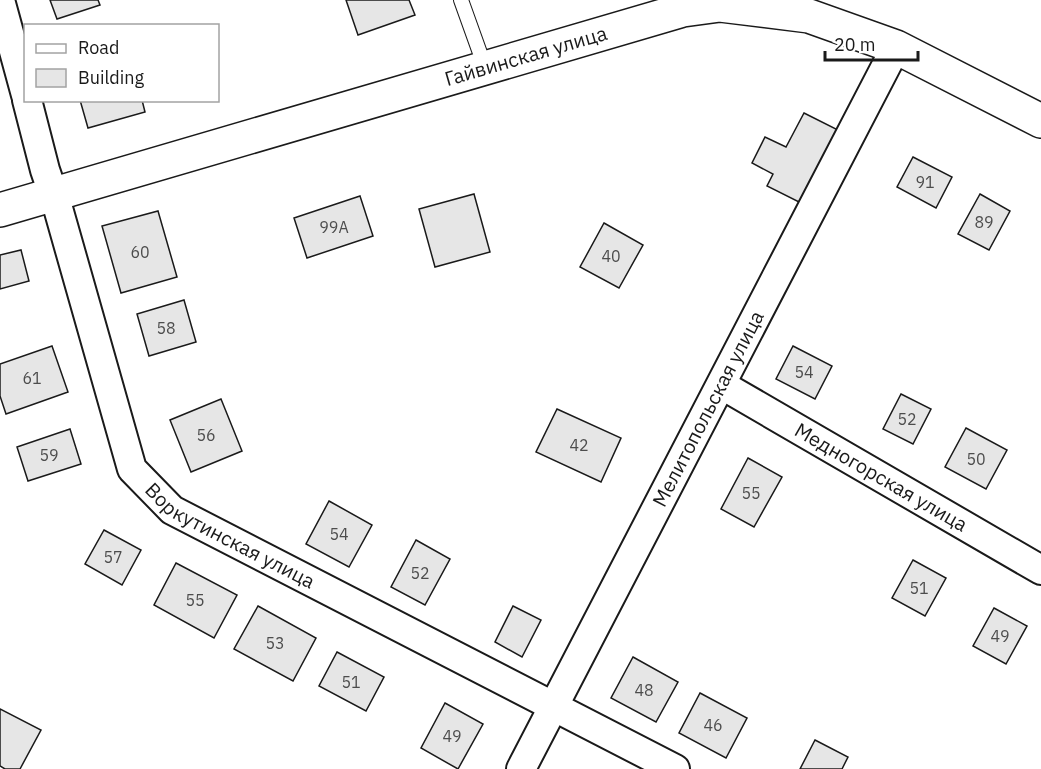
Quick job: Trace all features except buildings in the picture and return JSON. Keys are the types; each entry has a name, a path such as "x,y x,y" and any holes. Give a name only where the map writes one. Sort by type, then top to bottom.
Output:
{"main road":[{"name":"Гайвинская улица","path":"0,210 485,68 682,5 720,4 812,8 896,47 1041,121"}],"street":[{"path":"0,0 24,88"},
{"name":"Мелитопольская улица","path":"521,769 896,47"},
{"name":"Воркутинская улица","path":"28,102 132,469 172,510 675,769"},
{"name":"Медногорская улица","path":"722,385 1041,570"}],"lane":[{"path":"461,0 485,68"}]}
